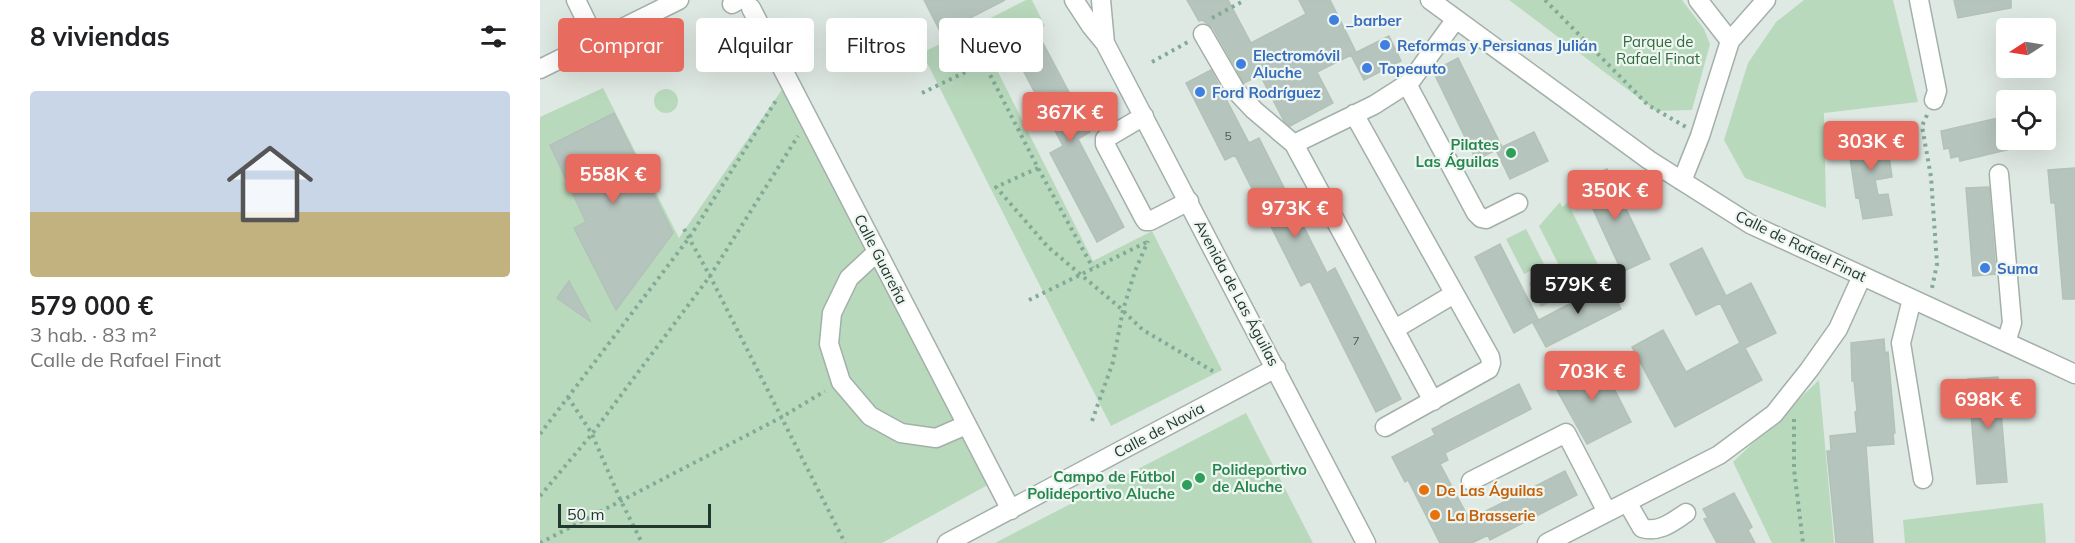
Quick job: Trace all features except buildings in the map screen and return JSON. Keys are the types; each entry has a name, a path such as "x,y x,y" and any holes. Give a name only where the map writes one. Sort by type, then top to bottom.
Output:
{"street":[{"path":"576,0 585,18"},
{"path":"643,18 679,0"},
{"name":"Avenida de Las Águilas","path":"1074,0 1091,26 1106,43 1366,543"},
{"name":"Avenida de Las Águilas","path":"1101,0 1106,43"},
{"name":"Calle de Rafael Finat","path":"1430,0 1682,181 1750,224 2075,374"},
{"path":"1698,0 1730,41"},
{"path":"1682,181 1700,136 1730,41 1766,0"},
{"path":"1919,0 1937,91 1935,100"},
{"name":"Calle Guareña","path":"740,4 788,81 1011,510"},
{"path":"1294,144 1393,94 1407,84 1456,19"},
{"path":"1203,34 1236,91 1249,106 1294,144 1433,401"},
{"path":"540,69 558,60"},
{"path":"1407,84 1480,218 1486,219 1518,203"},
{"path":"1354,114 1490,357 1491,363 1489,369 1385,427"},
{"path":"1144,116 1105,139 1105,144 1146,222 1189,201"},
{"path":"1999,174 2012,322 2006,342"},
{"path":"877,252 849,278 832,313 830,344 841,382 870,416 902,433 936,438 966,425"},
{"path":"1547,543 1719,455 1774,414 1838,329 1862,276"},
{"path":"1395,329 1454,294"},
{"path":"1920,303 1901,343 1923,479"},
{"name":"Calle de Navia","path":"947,543 1276,368"},
{"path":"1471,481 1566,433 1607,512"},
{"path":"1627,502 1642,528 1652,531 1686,513"}],"path":[{"path":"1545,0 1648,105 1700,136"},
{"path":"922,93 984,63 1093,268"},
{"path":"540,434 689,238 788,81"},
{"path":"1920,303 1937,264 1931,177 1922,126 1935,100"},
{"path":"540,496 592,434 710,276 808,120"},
{"path":"1038,168 996,187 1048,247 1123,310 1143,330 1216,373"},
{"path":"684,229 845,543"},
{"path":"1029,300 1156,237"},
{"path":"1092,421 1113,362 1123,310 1148,241"},
{"path":"540,543 782,417 841,382"},
{"path":"568,397 592,434 642,543"},
{"path":"1794,415 1794,469 1803,543"}],"green space":[{"path":"1026,0 1032,0 1041,18 991,18"},
{"name":"Parque de Rafael Finat","path":"1509,0 1682,0 1704,29 1710,44 1692,110 1656,111"},
{"path":"1804,0 1893,0 1918,102 1824,113 1826,208 1745,178 1724,140 1748,63 1776,22"},
{"path":"939,44 939,72 998,72 1093,261 1152,231 1222,370 1111,426 927,63 927,50"},
{"path":"788,81 995,481 882,543 540,543 540,117 603,88 679,238"},
{"path":"666,89 675,92 678,101 675,110 666,113 657,110 654,101 657,92"},
{"path":"1560,202 1562,207 1568,203 1602,273 1571,289 1539,226"},
{"path":"1526,229 1544,264 1524,274 1506,239"},
{"path":"1549,272 1561,297 1541,307 1529,283"},
{"path":"1819,380 1834,543 1772,543 1733,462"},
{"name":"Polideportivo de Aluche","path":"1246,413 1313,543 995,543"},
{"path":"2043,503 2046,543 1905,543 1903,520"}],"place":[{"name":"_barber","path":"1334,20"},
{"name":"Reformas y Persianas Julián","path":"1385,45"},
{"name":"Electromóvil Aluche","path":"1241,64"},
{"name":"Topeauto","path":"1367,68"},
{"name":"Ford Rodríguez","path":"1200,92"},
{"name":"Pilates Las Águilas","path":"1511,153"},
{"name":"Suma","path":"1985,268"},
{"name":"Polideportivo de Aluche","path":"1200,478"},
{"name":"Campo de Fútbol Polideportivo Aluche","path":"1187,485"},
{"name":"De Las Águilas","path":"1424,490"},
{"name":"La Brasserie","path":"1435,515"}]}
